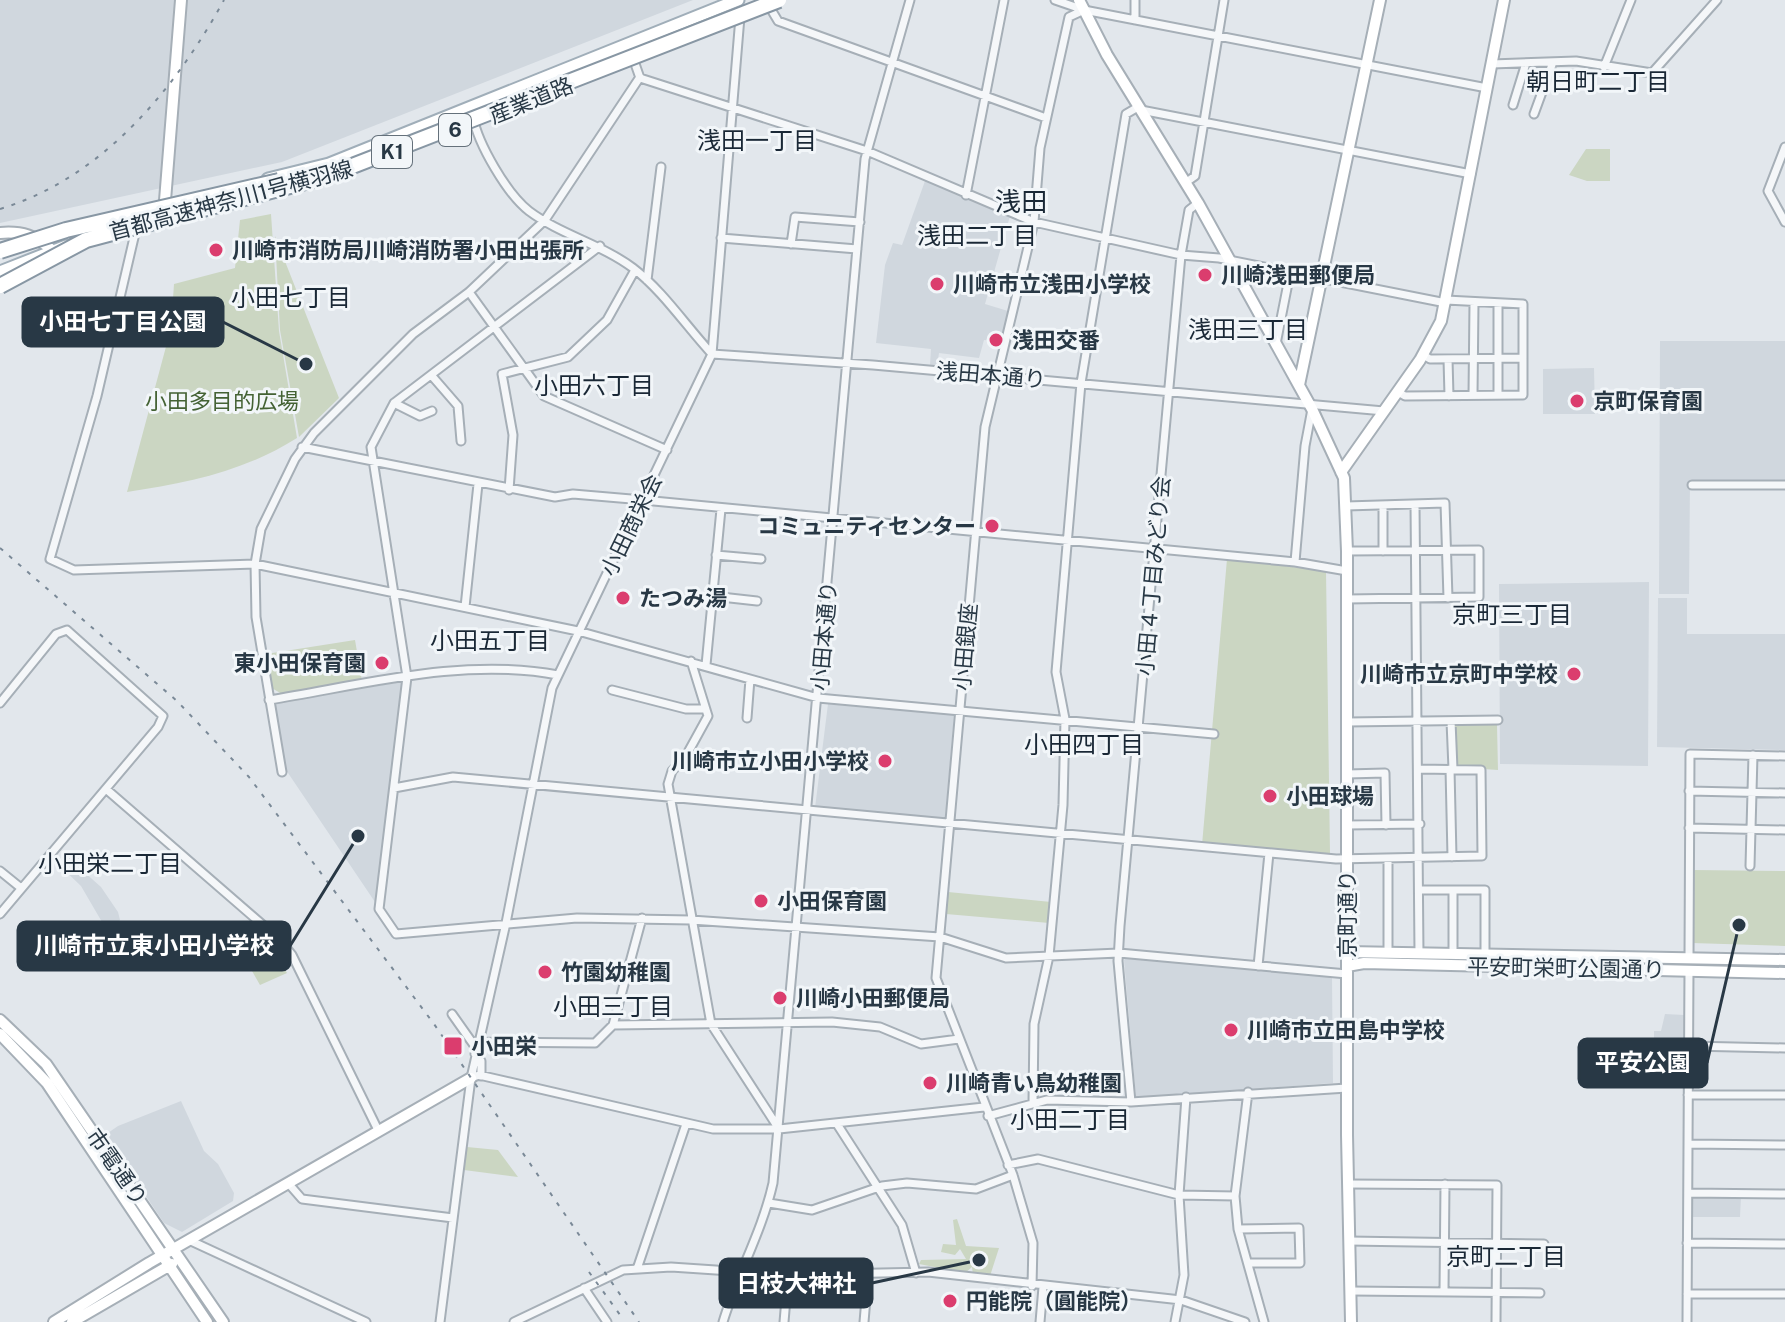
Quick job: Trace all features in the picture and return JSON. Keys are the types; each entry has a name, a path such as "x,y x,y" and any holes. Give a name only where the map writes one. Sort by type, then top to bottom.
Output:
{"highway":[{"name":"首都高速神奈川1号横羽線","path":"0,251 66,230 324,168 753,0"},
{"name":"首都高速神奈川1号横羽線","path":"0,286 86,240 324,177 778,2"}],"main road":[{"name":"産業道路","path":"0,257 76,222 329,164 738,0"},
{"name":"産業道路","path":"0,272 52,250 86,240 163,223 340,174 474,123 631,53 778,2"}],"street":[{"path":"163,223 181,0"},
{"name":"小田本通り","path":"723,1322 729,1297 743,1272 769,1203 779,1129 809,812 867,151 910,0"},
{"path":"966,195 1004,0"},
{"path":"1055,0 1135,20 1487,88"},
{"path":"1135,0 1135,20"},
{"path":"1185,183 1195,176 1224,0"},
{"path":"1299,385 1380,0"},
{"path":"1341,472 1435,336 1446,302 1504,0"},
{"path":"1604,67 1631,0"},
{"path":"1492,64 1576,61 1652,73 1717,0"},
{"path":"778,2 778,21 1046,118"},
{"name":"京町通り","path":"1081,5 1139,108 1198,203 1299,385 1341,472 1346,506 1347,551 1347,1088 1351,1322"},
{"name":"小田銀座","path":"1032,1286 1033,1243 1013,1175 936,978 985,427 1034,222 1046,118 1069,17 1081,5"},
{"name":"小田商栄会","path":"440,1322 476,1077 477,1048 506,923 546,711 578,631 712,354 740,17"},
{"path":"631,53 640,78"},
{"path":"1534,114 1553,62"},
{"path":"1513,105 1526,63"},
{"path":"640,78 867,151 1034,222 1181,255 1446,302 1523,304 1523,395 1405,396 1398,392"},
{"path":"282,772 256,617 255,564 261,529 302,447 413,334 469,292 545,220 640,78"},
{"path":"471,107 474,123 499,174 528,210 600,246 635,270 712,354"},
{"path":"1033,1102 1034,1024 1049,956 1061,834 1065,719 1056,672 1081,383 1126,114 1139,108 1472,174"},
{"path":"1785,147 1783,160 1768,191 1780,207 1785,222"},
{"path":"647,280 661,167"},
{"name":"小田 4 丁目みどり会","path":"1131,1102 1119,953 1181,255 1189,210 1198,203"},
{"path":"791,244 795,217 860,222"},
{"path":"136,229 97,396 50,559 74,570 255,564 578,631 818,698 1214,734"},
{"path":"0,233 13,232 39,238 52,250"},
{"path":"721,238 857,249"},
{"path":"600,246 394,403 371,447 407,677 379,909 396,934 577,918 642,918 940,937 1006,958 1119,953 1258,966 1347,970"},
{"path":"509,490 513,435 502,374 568,357 607,320 635,270"},
{"path":"1276,344 1290,273"},
{"path":"469,292 544,396 667,450"},
{"path":"1473,395 1474,303"},
{"path":"1498,304 1498,395"},
{"name":"浅田本通り","path":"712,354 1384,411"},
{"path":"1423,355 1430,359 1523,358"},
{"path":"1448,359 1449,396"},
{"path":"432,376 458,406 461,441"},
{"path":"394,403 420,416 432,411"},
{"path":"1295,562 1310,406"},
{"path":"302,447 555,497 573,494 643,500 835,521 1295,562 1347,571"},
{"path":"465,607 478,484"},
{"path":"1692,485 1785,485"},
{"path":"1346,506 1445,503 1448,598"},
{"path":"1415,504 1419,953"},
{"path":"1383,505 1383,551"},
{"path":"706,665 721,509"},
{"path":"1347,551 1479,550 1479,597 1347,599"},
{"path":"716,555 761,559"},
{"path":"712,596 757,601"},
{"path":"0,703 56,634 67,630 163,716 158,727 0,914"},
{"path":"691,661 708,716 686,756 672,771 669,799 691,920 711,1024 779,1129"},
{"path":"269,700 440,671 534,670 558,675"},
{"path":"747,718 750,679"},
{"path":"612,690 686,709 705,709"},
{"path":"1347,722 1498,720"},
{"path":"1451,721 1452,857"},
{"path":"1689,958 1690,754 1785,756"},
{"path":"1750,866 1753,755"},
{"path":"394,788 453,777 1347,860 1482,856 1481,770 1419,769"},
{"path":"1347,774 1385,773 1386,825"},
{"path":"106,789 279,939 292,955 378,1130"},
{"path":"1689,791 1785,793"},
{"path":"1347,825 1420,824"},
{"path":"1689,828 1785,830"},
{"path":"1258,966 1269,853"},
{"path":"1388,859 1388,953"},
{"path":"0,871 21,888"},
{"path":"1420,890 1485,890 1485,955"},
{"path":"1453,890 1453,954"},
{"path":"452,1014 477,1048 595,1043 613,1025 642,918"},
{"name":"平安町栄町公園通り","path":"1347,952 1785,960"},
{"name":"平安町栄町公園通り","path":"1347,970 1364,963 1785,973"},
{"path":"1687,1322 1689,971"},
{"name":"市電通り","path":"0,1020 46,1064 223,1322"},
{"path":"613,1025 788,1022 874,1026 921,1044 959,1039"},
{"name":"市電通り","path":"0,1034 47,1083 207,1322"},
{"path":"1689,1046 1785,1048"},
{"path":"54,1322 178,1254 191,1241 288,1183 476,1077 713,1129 779,1129 984,1107"},
{"path":"988,1116 1033,1102 1131,1102 1248,1092 1347,1088"},
{"path":"1248,1092 1235,1196 1238,1229 1264,1322"},
{"path":"1688,1095 1785,1095"},
{"path":"1175,1322 1184,1269 1179,1195 1186,1097"},
{"path":"637,1269 686,1124"},
{"path":"837,1124 902,1225 916,1273"},
{"path":"1688,1144 1785,1145"},
{"path":"1008,1165 1038,1159 1179,1195 1235,1196"},
{"path":"769,1203 812,1210 877,1187 907,1183 976,1189 1013,1175"},
{"path":"288,1183 302,1199 453,1218"},
{"path":"1348,1184 1497,1185 1496,1322"},
{"path":"1444,1291 1445,1184"},
{"path":"1688,1193 1785,1194"},
{"path":"1238,1229 1299,1228 1300,1263 1248,1263"},
{"path":"191,1241 366,1322"},
{"path":"1349,1241 1544,1244"},
{"path":"1687,1243 1785,1244"},
{"path":"72,1322 166,1260"},
{"path":"514,1322 614,1273 637,1269 788,1275 916,1273 1181,1300 1245,1322"},
{"path":"784,1322 788,1275"},
{"path":"864,1322 868,1275"},
{"path":"1040,1322 1043,1287"},
{"path":"584,1288 607,1322"},
{"path":"1351,1291 1540,1293"},
{"path":"1687,1294 1785,1294"}],"shaded area":[{"path":"0,0 693,0 282,162 0,223"},
{"name":"川崎市立浅田小学校","path":"925,181 1010,216 985,304 1008,311 1001,342 984,340 979,358 939,353 937,366 930,365 931,349 876,343 885,265 893,243 902,245"},
{"path":"1660,341 1785,341 1785,482 1690,481 1689,594 1659,594"},
{"path":"1594,368 1595,414 1543,414 1543,369"},
{"name":"川崎市立京町中学校","path":"1649,582 1648,766 1500,764 1499,584"},
{"path":"1658,598 1687,598 1687,634 1785,634 1785,750 1657,747"},
{"path":"402,682 377,905 284,767 272,702"},
{"name":"川崎市立小田小学校","path":"828,704 954,715 945,820 815,808"},
{"path":"65,855 101,887 118,912 120,920 109,934 81,886 58,864"},
{"name":"川崎市立田島中学校","path":"1127,957 1332,977 1333,1083 1136,1098 1124,960"},
{"path":"1665,1014 1684,1015 1684,1045 1654,1044 1654,1031 1661,1031"},
{"path":"181,1101 204,1151 218,1164 234,1193 233,1201 182,1232 164,1223 105,1135 118,1126"},
{"path":"1693,1196 1741,1196 1740,1217 1693,1217"}],"green space":[{"path":"1586,149 1610,149 1610,181 1587,181 1569,175"},
{"name":"小田多目的広場","path":"271,214 279,331 297,438 257,459 215,474 127,492 171,328 174,284 235,268 240,220"},
{"path":"275,236 339,398 299,437 280,330"},
{"path":"1227,559 1326,571 1328,856 1202,845"},
{"path":"355,640 362,681 282,694 270,687 266,654"},
{"path":"1454,725 1497,725 1498,770 1455,767"},
{"path":"1693,870 1785,871 1785,946 1692,943"},
{"path":"948,892 1051,902 1049,923 946,914"},
{"path":"266,939 287,973 260,985 240,950"},
{"path":"467,1147 498,1150 518,1177 464,1170"},
{"path":"957,1219 966,1246 999,1248 990,1276 973,1275 972,1267 965,1273 919,1264 921,1260 966,1259 960,1249 955,1255 941,1252 943,1244 956,1245 953,1220"}],"railway":[{"path":"0,209 37,195 71,176 132,127 182,67 224,0"},
{"path":"0,548 177,701 249,777 434,1024 639,1322"},
{"path":"589,1272 623,1319"}],"place":[{"name":"川崎市消防局川崎消防署小田出張所","path":"216,250"},
{"name":"川崎浅田郵便局","path":"1205,275"},
{"name":"川崎市立浅田小学校","path":"937,284"},
{"name":"浅田交番","path":"996,340"},
{"name":"小田七丁目公園","path":"306,364"},
{"name":"京町保育園","path":"1577,401"},
{"name":"コミュニティセンター","path":"992,526"},
{"name":"たつみ湯","path":"623,598"},
{"name":"東小田保育園","path":"382,663"},
{"name":"川崎市立京町中学校","path":"1574,674"},
{"name":"川崎市立小田小学校","path":"885,761"},
{"name":"小田球場","path":"1270,796"},
{"name":"川崎市立東小田小学校","path":"358,836"},
{"name":"小田保育園","path":"761,901"},
{"name":"平安公園","path":"1739,925"},
{"name":"竹園幼稚園","path":"545,972"},
{"name":"川崎小田郵便局","path":"780,998"},
{"name":"川崎市立田島中学校","path":"1231,1030"},
{"name":"小田栄","path":"453,1046"},
{"name":"川崎青い鳥幼稚園","path":"930,1083"},
{"name":"日枝大神社","path":"979,1260"},
{"name":"円能院（圓能院）","path":"950,1301"}],"district":[{"name":"朝日町二丁目","path":"1598,81"},
{"name":"浅田一丁目","path":"757,140"},
{"name":"浅田","path":"1021,201"},
{"name":"浅田二丁目","path":"977,235"},
{"name":"小田七丁目","path":"291,297"},
{"name":"浅田三丁目","path":"1248,329"},
{"name":"小田六丁目","path":"594,385"},
{"name":"京町三丁目","path":"1512,614"},
{"name":"小田五丁目","path":"490,640"},
{"name":"小田四丁目","path":"1084,744"},
{"name":"小田栄二丁目","path":"110,863"},
{"name":"小田三丁目","path":"613,1006"},
{"name":"小田二丁目","path":"1070,1119"},
{"name":"京町二丁目","path":"1506,1256"}]}
